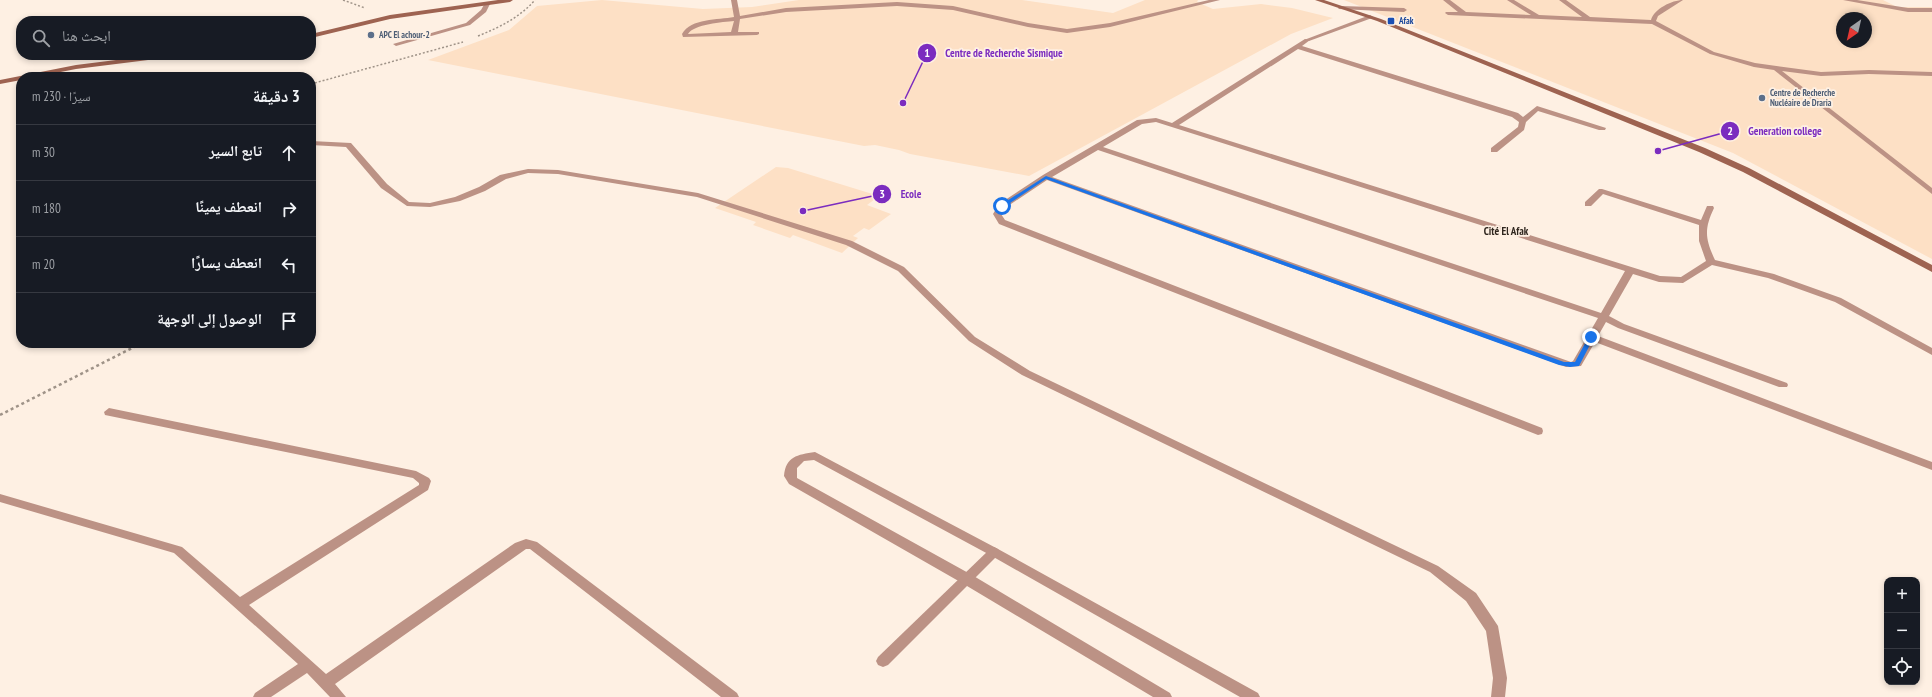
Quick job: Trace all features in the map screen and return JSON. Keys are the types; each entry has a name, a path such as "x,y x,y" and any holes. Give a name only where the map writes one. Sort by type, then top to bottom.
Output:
{"main road":[{"path":"316,35 390,17 510,0"},
{"path":"1318,0 1370,17 1702,150 1746,170 1932,269"},
{"path":"49,72 132,60"},
{"path":"0,82 16,78"}],"street":[{"path":"734,0 737,7 738,17 734,34"},
{"path":"757,33 685,36 688,29 696,26 738,17 821,7 897,4 930,5 953,8 1046,29 1067,31 1110,25 1217,0"},
{"path":"1446,0 1465,14"},
{"path":"1510,0 1539,17"},
{"path":"1562,0 1590,20"},
{"path":"1653,22 1656,15 1680,0"},
{"path":"1846,0 1908,10 1932,10"},
{"path":"1869,0 1878,6"},
{"path":"396,44 468,24 484,11 487,4"},
{"path":"1341,8 1404,10"},
{"path":"1448,13 1653,22 1712,53 1754,65 1821,74 1869,72 1932,74"},
{"path":"1174,125 1296,46 1307,40 1370,17"},
{"path":"1296,46 1515,115 1523,121"},
{"path":"1776,69 1932,192"},
{"path":"1494,150 1521,128 1523,121 1538,108 1602,128"},
{"path":"1538,431 1002,222 997,214 1002,206 1046,177 1140,122 1156,120 1659,279 1682,280 1711,262 1771,276 1838,300 1932,352"},
{"path":"316,143 348,146 384,186 407,204 430,205 458,198 482,189 502,178 528,171 558,172 698,195 849,243 873,254 901,269 972,339 1026,373 1434,569 1471,597 1493,630 1500,678 1498,697"},
{"path":"1097,147 1604,317 1621,326 1783,386"},
{"path":"1046,177 1570,365 1577,364 1591,337 1630,271"},
{"path":"1588,204 1602,191 1702,223"},
{"path":"1710,208 1702,223 1702,241 1711,262"},
{"path":"1591,337 1932,466"},
{"path":"110,412 416,475 425,481 424,487 240,604"},
{"path":"1165,697 967,579 793,481 790,476 791,466 801,458 815,456 994,552 1253,697"},
{"path":"0,498 178,550 308,665 339,697"},
{"path":"326,683 513,551 526,544 533,545 540,550 732,697"},
{"path":"883,661 994,552"},
{"path":"260,697 308,665"}],"path":[{"path":"0,415 132,348"}],"shaded area":[{"path":"602,0 703,9 752,7 799,0 1022,0 1113,13 1145,0 1198,0 1197,2 1213,9 1261,4 1292,8 1333,18 1291,34 1029,176 910,154 875,145 864,146 428,60 509,30 537,6"},
{"name":"Centre de Recherche Nucléaire de Draria","path":"1344,0 1883,0 1897,7 1932,7 1932,259 1733,153"},
{"path":"776,167 788,168 879,196 867,205 891,214 869,230 864,228 853,236 858,238 842,253 793,235 790,238 753,225 756,222 715,208"}],"place":[{"name":"Afak","path":"1391,21"},
{"name":"APC El achour-2","path":"371,35"},
{"name":"Centre de Recherche Nucléaire de Draria","path":"1762,98"},
{"name":"Centre de Recherche Sismique","path":"903,103"},
{"name":"Generation college","path":"1658,151"},
{"name":"Ecole","path":"803,211"}],"district":[{"name":"Cité El Afak","path":"1506,231"}],"route":[{"path":"1002,206 1046,177 1562,363 1570,365 1577,364 1591,337"}]}
